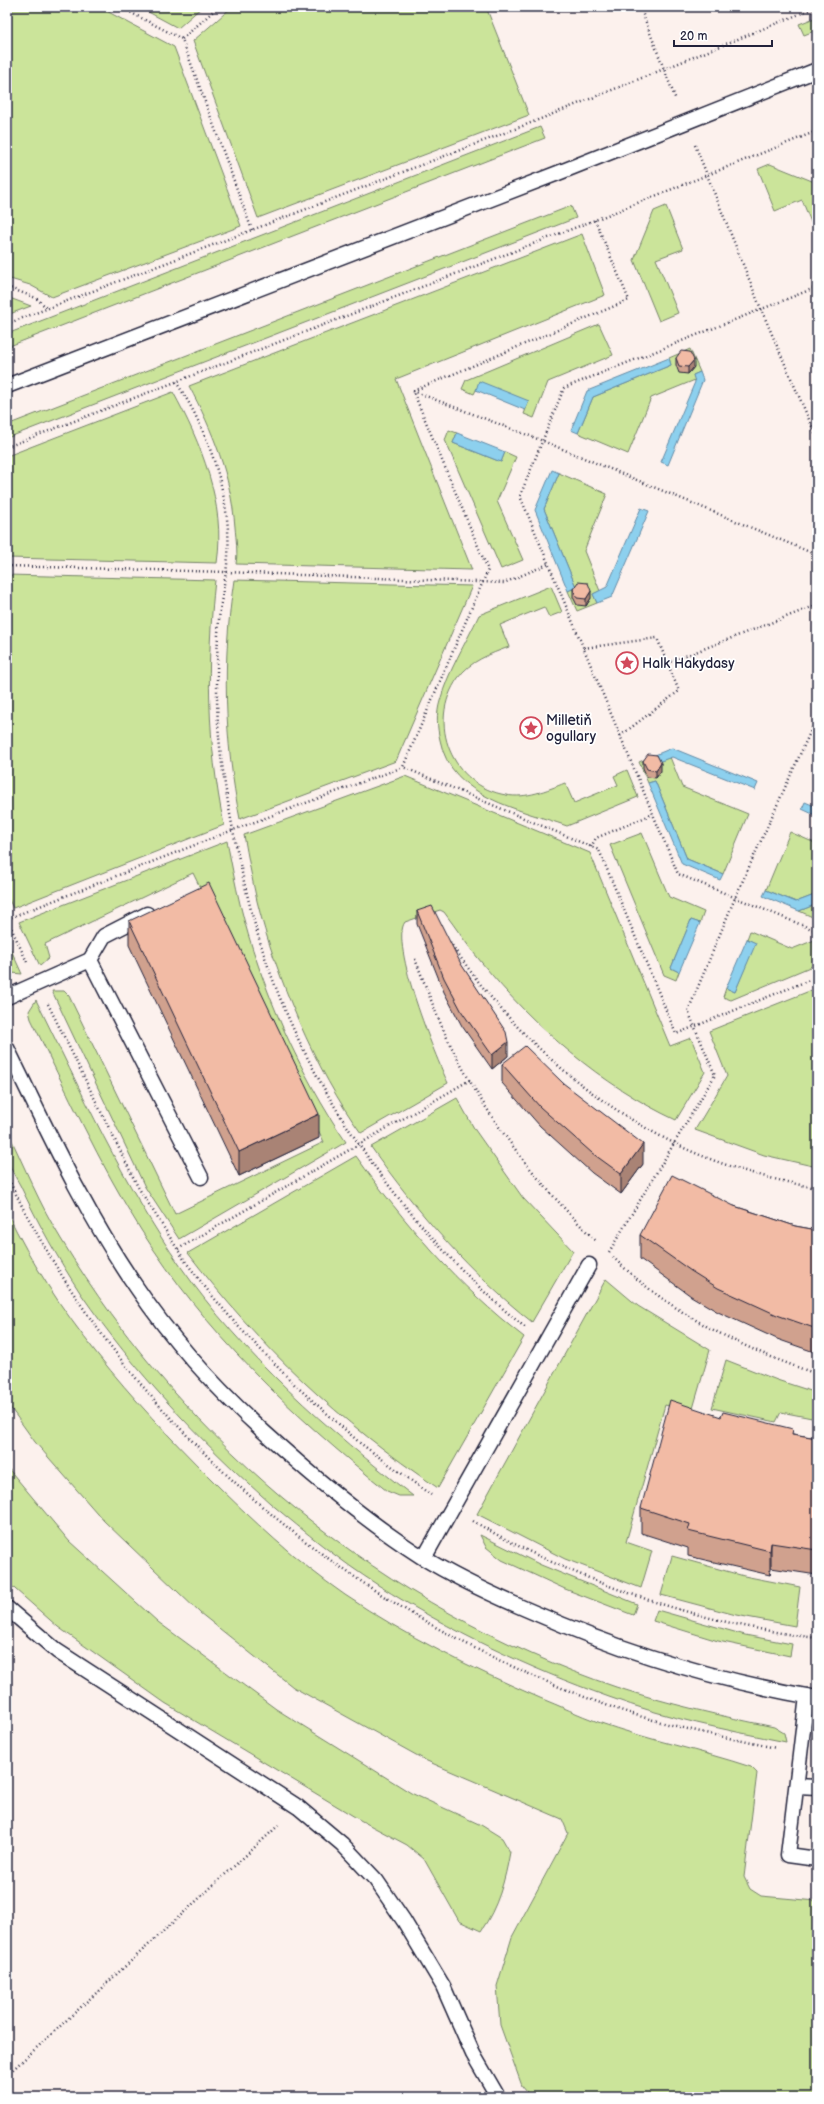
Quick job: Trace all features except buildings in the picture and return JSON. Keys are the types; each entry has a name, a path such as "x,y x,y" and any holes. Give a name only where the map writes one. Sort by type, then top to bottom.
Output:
{"lane":[{"path":"7,386 686,123 817,70"},
{"path":"7,996 90,960 104,936 161,907"},
{"path":"90,960 201,1177"},
{"path":"7,1048 50,1137 108,1244 138,1290 173,1336 228,1398 282,1448 354,1510 424,1558 510,1602 615,1647 673,1666 781,1692 812,1697 797,1786 788,1855 817,1859"},
{"path":"424,1558 453,1509 589,1265"},
{"path":"7,1608 57,1650 298,1807 342,1844 376,1880 443,1986 473,2054 498,2097"},
{"path":"797,1786 817,1787"}],"path":[{"path":"120,7 182,39 252,230"},
{"path":"182,39 218,7"},
{"path":"640,7 761,309 817,438"},
{"path":"7,324 526,125 817,7"},
{"path":"7,447 595,220 817,131"},
{"path":"413,391 629,300 595,220"},
{"path":"7,287 36,298 47,308"},
{"path":"817,287 564,388 520,496 678,874 814,930 817,929"},
{"path":"176,382 190,404 218,475 226,522 228,554 220,619 217,694 219,734 233,830 249,903 266,958 280,996 303,1049 324,1090 359,1144 409,1211 472,1281 500,1308 546,1342"},
{"path":"413,391 543,441 817,555"},
{"path":"403,767 488,570 413,391"},
{"path":"7,566 226,572 504,583 548,564"},
{"path":"668,663 817,605"},
{"path":"584,648 657,638 668,663 679,691 620,736"},
{"path":"608,1253 715,1075 688,1011 735,898 817,717"},
{"path":"817,977 676,1034 599,850 403,767 233,830 7,919 138,1187 178,1249 236,1324 295,1385 366,1448 425,1492 521,1547 568,1568 639,1596 740,1625 817,1638"},
{"path":"592,847 596,838 652,814"},
{"path":"450,942 489,997 527,1038 611,1104 674,1143 753,1173 817,1188"},
{"path":"416,959 435,1011 452,1047 491,1115 537,1179 597,1242"},
{"path":"178,1249 470,1080"},
{"path":"603,1248 651,1291 705,1325 753,1349 817,1374"},
{"path":"7,2075 298,1807"}],"green space":[{"path":"17,7 99,7 174,47 241,226 52,297 30,285 7,278 7,11"},
{"path":"139,7 202,7 178,28"},
{"path":"232,7 486,7 529,115 258,218 193,41"},
{"path":"817,17 817,30 804,35 799,24"},
{"path":"540,127 545,138 7,347 7,334"},
{"path":"770,164 817,183 817,237 802,200 775,211 758,169"},
{"path":"571,206 576,218 7,438 7,425"},
{"path":"666,206 683,249 656,259 678,313 659,321 634,260 654,211"},
{"path":"582,234 605,295 396,379 472,570 236,564 237,546 230,490 220,454 206,420 189,386"},
{"path":"7,297 31,306 7,315"},
{"path":"599,324 613,355 548,382 534,418 524,414 529,401 476,390 474,394 462,389 466,380"},
{"path":"690,349 700,372 693,375 695,380 651,398 628,454 578,433 593,397 671,365 669,358"},
{"path":"173,392 193,432 209,474 218,519 219,541 217,563 7,558 7,456"},
{"path":"449,430 457,433 453,443 501,462 505,452 516,457 497,501 523,560 501,569 445,440"},
{"path":"559,473 607,494 584,551 600,591 593,594 597,603 577,611 568,591 576,587 544,509"},
{"path":"7,575 215,580 209,673 211,733 218,794 224,825 13,908 7,896"},
{"path":"234,580 472,586 396,761 240,819 231,760 226,700 226,670 230,610"},
{"path":"551,586 562,612 549,617 544,607 500,625 509,647 488,655 474,663 458,678 449,696 444,714 445,732 450,750 459,766 471,779 487,789 506,795 529,795 565,783 574,803 618,785 614,776 627,770 638,797 567,826 509,807 473,788 458,776 447,760 440,740 437,716 443,690 452,668 479,615"},
{"path":"655,755 658,762 670,757 682,787 748,814 723,874 687,859 655,781 648,783 639,762"},
{"path":"405,776 590,853 670,1046 691,1038 705,1072 676,1120 621,1090 595,1072 546,1032 502,987 472,951 444,912 440,910 405,922 402,934 403,952 408,976 425,1027 448,1083 361,1133 344,1109 328,1081 299,1022 286,990 257,901 244,835"},
{"path":"790,832 817,844 817,894 796,902 766,890"},
{"path":"642,833 669,897 704,912 700,923 691,920 671,968 679,972 676,980 664,975 610,845"},
{"path":"227,841 238,896 248,934 270,996 297,1058 329,1116 346,1142 179,1239 145,1187 52,991 64,991 69,996 175,1214 324,1142 193,873 45,944 49,958 40,966 19,922"},
{"path":"817,904 817,919 799,911"},
{"path":"750,931 792,949 817,939 817,964 731,1000 723,997 726,988 735,992 755,943 747,939"},
{"path":"7,941 22,974 12,973 7,969"},
{"path":"817,988 817,1167 764,1155 695,1130 727,1076 709,1031"},
{"path":"36,1000 86,1103 121,1170 160,1235 205,1300 231,1331 288,1390 350,1445 413,1496 399,1496 387,1491 318,1433 253,1371 222,1338 193,1303 141,1230 97,1153 31,1019 29,1011"},
{"path":"457,1098 475,1130 523,1198 573,1251 532,1322 487,1283 466,1262 407,1195 371,1147"},
{"path":"7,1130 32,1185 53,1226 112,1315 169,1386 231,1452 300,1512 373,1566 450,1613 531,1654 616,1687 655,1699 774,1727 784,1733 786,1742 719,1728 652,1711 609,1697 549,1674 461,1633 433,1618 378,1585 323,1546 270,1503 218,1455 169,1404 123,1351 81,1294 41,1227 9,1163 7,1156"},
{"path":"356,1156 393,1206 434,1253 477,1297 524,1337 438,1488 367,1437 303,1381 244,1320 188,1253"},
{"path":"7,1212 48,1286 97,1354 124,1386 152,1418 242,1509 275,1540 327,1582 368,1610 416,1638 515,1687 598,1722 751,1767 757,1773 744,1877 750,1889 761,1896 817,1901 817,2097 531,2097 522,2086 500,2025 497,1986 512,1937 568,1833 562,1819 427,1761 293,1687 200,1613 104,1521 35,1442 7,1403"},
{"path":"606,1279 638,1306 710,1350 692,1412 665,1405 626,1542 652,1551 641,1588 565,1559 477,1514"},
{"path":"726,1360 777,1380 817,1393 817,1419 781,1412 776,1422 712,1408"},
{"path":"7,1467 69,1541 158,1622 276,1709 411,1793 481,1825 502,1838 510,1852 506,1873 496,1903 481,1931 459,1921 424,1859 407,1845 360,1820 165,1703 58,1627 7,1582"},
{"path":"480,1535 541,1565 637,1604 633,1615 565,1589 502,1560 486,1547"},
{"path":"672,1556 744,1576 800,1587 795,1626 736,1615 661,1595"},
{"path":"657,1610 745,1635 792,1644 790,1656 718,1641 653,1621"}],"water":[{"path":"669,358 671,365 593,397 578,433 571,430 587,391"},
{"path":"700,372 703,380 668,465 661,462 695,382 693,375"},
{"path":"479,381 529,401 525,410 476,390"},
{"path":"457,433 505,452 501,462 453,443"},
{"path":"552,470 559,473 544,509 576,587 568,591 535,510"},
{"path":"641,508 649,511 612,597 597,603 593,594 607,587"},
{"path":"672,748 758,783 755,790 672,757 658,762 655,755"},
{"path":"655,781 687,859 723,874 720,880 682,864 648,783"},
{"path":"805,802 817,807 817,816 802,809"},
{"path":"766,890 796,902 817,894 817,904 799,911 763,896"},
{"path":"691,920 700,923 679,972 671,968"},
{"path":"747,939 756,943 735,992 726,988"}],"place":[{"name":"Halk Hakydasy","path":"627,663"},
{"name":"Milletiň ogullary","path":"531,728"}]}
